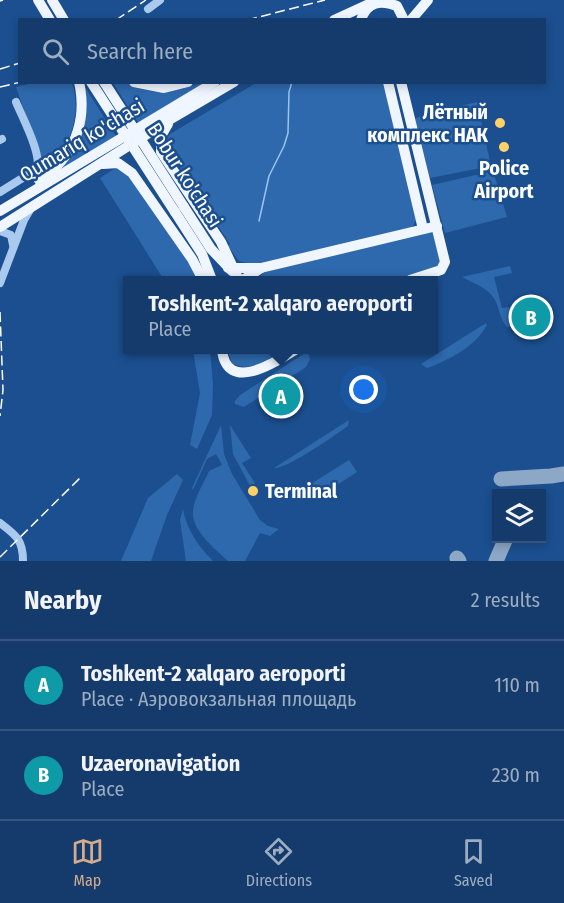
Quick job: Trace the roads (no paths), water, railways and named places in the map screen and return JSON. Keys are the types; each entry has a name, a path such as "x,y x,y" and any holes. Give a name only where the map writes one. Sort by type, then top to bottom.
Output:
{"main road":[{"path":"38,0 49,18"},
{"path":"52,0 63,18"},
{"path":"362,18 366,9 376,0"},
{"path":"338,18 376,0 394,4 400,9 403,18"},
{"path":"413,18 429,0"},
{"path":"0,204 52,171 69,151 81,119 82,100 79,84"},
{"name":"Bobur ko'chasi","path":"92,84 179,210 211,249 237,275"},
{"name":"Bobur ko'chasi","path":"105,84 179,210 202,254 210,276"},
{"path":"144,84 164,88 180,84"},
{"name":"Qumariq ko'chasi","path":"0,212 212,84"},
{"name":"Qumariq ko'chasi","path":"0,229 171,119 231,84"},
{"path":"388,84 423,229"},
{"path":"402,84 445,262 441,270 422,276"},
{"path":"171,119 161,136 160,147 163,157 221,242 237,275 437,226"},
{"path":"399,128 412,125"},
{"path":"135,176 134,168 143,158 153,154 163,157"},
{"path":"98,166 108,162 118,163 135,176 192,259 201,276"},
{"path":"223,354 227,364 239,371 254,372 288,354"},
{"path":"272,364 281,354"}],"street":[{"path":"148,9 160,0"},
{"path":"0,192 38,167 32,140 16,102"},
{"path":"0,283 13,246 31,208"},
{"path":"0,229 11,235 13,246"},
{"path":"0,523 21,543 22,561"}],"waterway":[{"path":"259,221 269,176 288,133 289,92 291,84"}],"railway":[{"path":"119,18 146,0"},
{"path":"255,18 325,0"},
{"path":"0,69 18,64"},
{"path":"0,87 18,83"},
{"path":"0,312 3,390 0,416"},
{"path":"0,557 80,478"}],"place":[{"name":"Лётный комплекс НАК","path":"500,123"},
{"name":"Police Airport","path":"504,147"},
{"name":"Uzaeronavigation","path":"531,317"},
{"name":"Toshkent-2 xalqaro aeroporti","path":"281,396"},
{"name":"Terminal","path":"253,491"}]}
